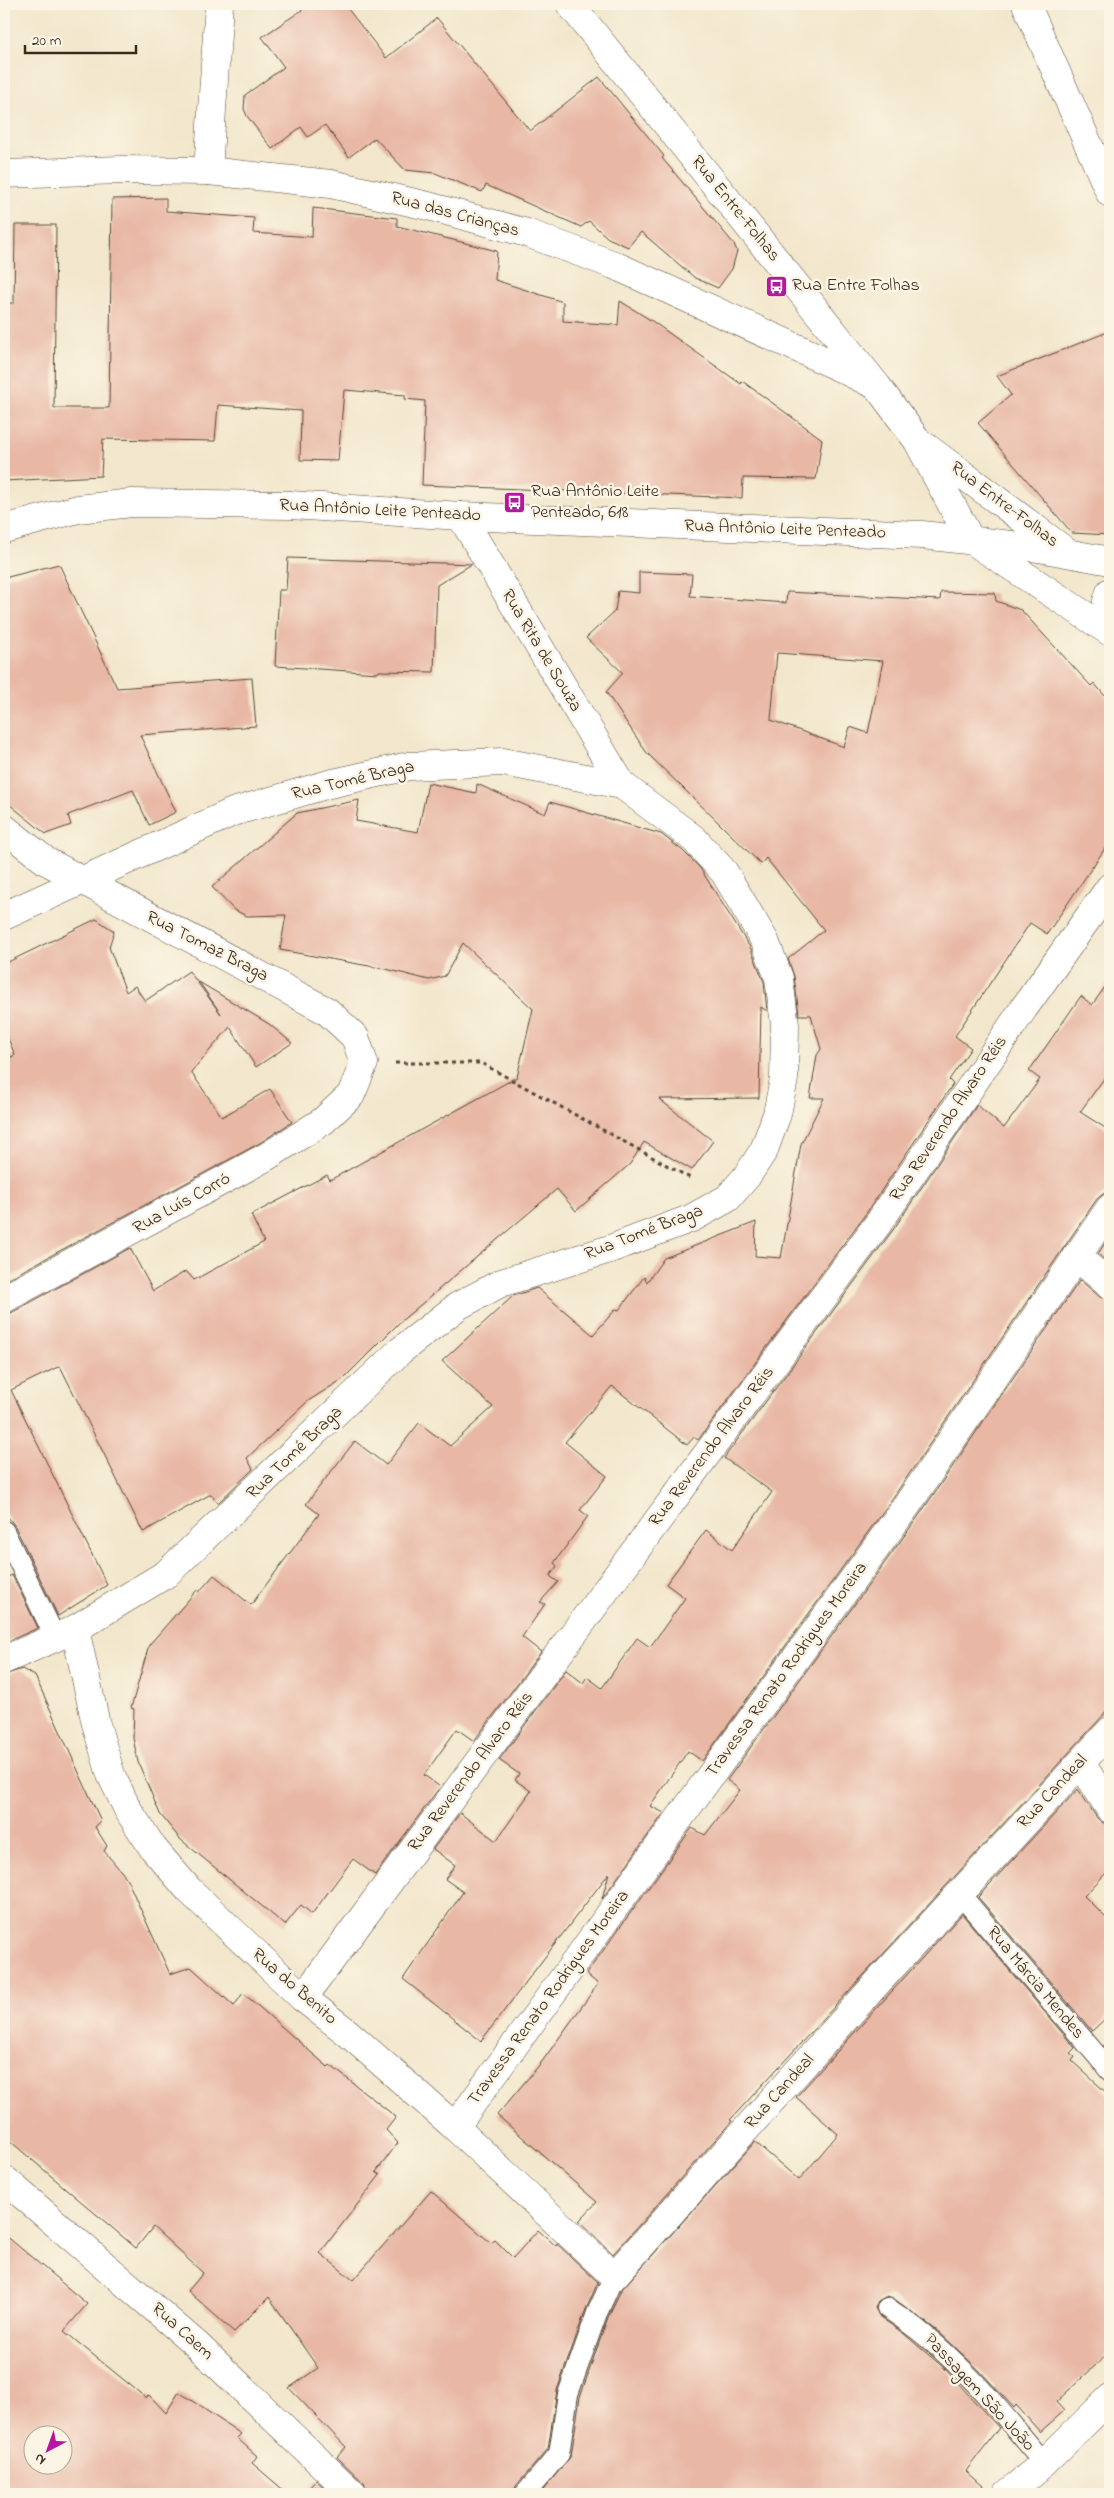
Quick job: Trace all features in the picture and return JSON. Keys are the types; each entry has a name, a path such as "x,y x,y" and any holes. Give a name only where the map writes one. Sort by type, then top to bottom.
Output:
{"street":[{"path":"208,171 219,4"},
{"name":"Rua Entre-Folhas","path":"570,4 876,386 917,440 970,539"},
{"path":"1026,4 1110,193"},
{"name":"Rua das Crianças","path":"4,174 120,170 208,171 331,184 428,206 527,233 614,265 828,362 876,386"},
{"name":"Rua Entre-Folhas","path":"917,440 1067,553"},
{"name":"Rua Antônio Leite Penteado","path":"4,529 78,509 132,503 290,505 462,516 922,535 970,539 1110,561"},
{"name":"Rua Rita de Souza","path":"462,516 509,599 622,785"},
{"path":"970,539 1110,632"},
{"path":"1110,592 1107,601 1110,620"},
{"name":"Rua Tomé Braga","path":"4,916 233,812 329,784 409,766 503,762 622,785 694,839 724,872 765,941 779,978 785,1025 784,1080 777,1114 764,1150 747,1176 728,1198 692,1218 610,1249 501,1283 458,1306 400,1351 166,1574 65,1633 4,1660"},
{"name":"Rua Tomaz Braga","path":"4,828 46,861 295,992 327,1011 355,1037 364,1063"},
{"name":"Rua Reverendo Alvaro Réis","path":"303,1998 880,1221 1024,1008 1110,887"},
{"name":"Rua Luís Corró","path":"4,1299 266,1157 323,1121 352,1095 364,1063"},
{"name":"Travessa Renato Rodrigues Moreira","path":"455,2128 904,1508 1110,1208"},
{"path":"1076,1256 1110,1285"},
{"name":"Rua do Benito","path":"65,1633 112,1775 128,1810 153,1848 189,1890 303,1998 348,2034 455,2128 614,2276"},
{"name":"Rua Candeal","path":"614,2276 960,1894 1110,1732"},
{"path":"1081,1763 1110,1809"},
{"name":"Rua Caem","path":"4,2178 197,2344 353,2494"},
{"path":"1007,2494 1044,2463 1110,2398"}],"lane":[{"path":"4,1531 65,1633"},
{"name":"Rua Márcia Mendes","path":"960,1894 1110,2071"},
{"name":"Rua Candeal","path":"525,2494 559,2454 568,2394 597,2313 614,2276"},
{"name":"Passagem São João","path":"887,2308 940,2347 1000,2410 1044,2463"}],"path":[{"path":"364,1063 481,1063 698,1183"}],"building":[{"path":"311,4 344,4 386,58 437,18 530,131 599,77 664,156 662,158 734,244 737,251 732,269 718,288 695,278 641,232 628,247 608,238 589,221 581,227 486,185 482,192 435,173 405,170 375,138 349,157 325,125 308,137 301,127 272,149 247,116 244,109 245,95 284,67 262,37"},
{"path":"166,198 166,211 254,218 253,233 312,237 313,208 397,218 397,226 497,251 495,280 563,302 563,321 618,325 620,301 652,321 741,384 742,381 822,439 816,479 743,478 742,498 422,485 425,401 405,399 405,395 344,390 338,461 300,460 301,411 218,405 215,441 103,439 101,476 4,481 4,303 14,303 15,225 56,225 54,408 109,408 112,199"},
{"path":"1110,331 1110,535 1072,533 978,423 1011,395 997,376"},
{"path":"288,558 472,564 437,585 434,672 379,671 378,673 275,666 279,590 286,590"},
{"path":"59,564 117,688 252,678 256,726 140,735 176,812 149,825 133,790 68,815 71,825 46,834 4,800 4,578"},
{"path":"639,572 692,574 690,596 786,603 787,592 940,600 941,592 995,593 996,601 1021,610 1091,686 1094,683 1110,702 1110,841 1047,934 1030,923 955,1036 971,1048 949,1080 953,1084 867,1212 698,1440 694,1437 687,1445 612,1386 565,1442 607,1476 580,1510 588,1516 554,1563 557,1566 550,1576 558,1582 540,1602 545,1604 522,1637 541,1652 474,1741 457,1729 424,1775 440,1787 375,1875 353,1859 312,1914 301,1905 285,1925 180,1839 160,1814 138,1762 133,1738 134,1709 131,1708 149,1645 197,1590 199,1592 214,1575 251,1605 319,1514 306,1504 355,1441 386,1465 419,1423 450,1446 493,1407 442,1361 513,1296 537,1288 593,1335 616,1309 619,1310 644,1277 647,1282 664,1258 756,1222 755,1256 781,1258 801,1144 824,1098 810,1098 817,1055 821,1049 811,1015 799,1015 794,976 788,959 824,930 766,858 761,864 647,753 606,692 623,673 586,638 615,611 618,591 639,593","holes":["777,653 883,661 868,733 850,727 844,747 771,720"]},
{"path":"428,783 476,793 477,784 545,814 550,802 661,834 683,851 700,868 751,949 764,982 767,1011 761,1007 759,1098 659,1099 713,1141 692,1170 644,1142 630,1164 576,1211 557,1189 399,1323 343,1379 308,1401 247,1458 253,1469 218,1503 211,1494 143,1532 60,1366 11,1390 107,1585 58,1616 15,1526 4,1512 4,1315 11,1313 130,1248 153,1291 186,1271 194,1280 264,1242 251,1215 327,1175 330,1180 517,1077 533,1009 463,943 445,976 429,980 386,969 280,950 286,915 247,916 234,910 212,887 297,813 359,800 356,821 418,832"},
{"path":"96,919 114,931 109,947 126,992 135,986 145,1001 189,971 221,1014 199,982 269,1024 292,1043 256,1067 230,1027 191,1072 222,1117 270,1089 292,1122 258,1144 4,1281 4,1061 15,1055 4,1029 4,964"},
{"path":"1110,980 1110,1070 1080,1112 1110,1131 1110,1193 1103,1194 1097,1199 892,1499 702,1761 688,1751 650,1806 664,1813 602,1899 609,1873 481,2041 403,1979 463,1892 445,1879 455,1865 433,1849 460,1813 496,1841 531,1791 515,1780 519,1774 499,1760 566,1670 583,1683 587,1677 602,1688 637,1638 650,1647 685,1598 666,1584 706,1530 732,1550 772,1492 724,1458 893,1230 977,1105 1004,1128 1040,1079 1029,1071 1081,996 1092,1005"},
{"path":"1110,1235 1110,1265 1098,1254"},
{"path":"1080,1280 1100,1297 1110,1300 1110,1708 730,2120 732,2121 613,2254 579,2221 597,2202 497,2115 541,2063 598,1984 586,1974 692,1828 705,1835 740,1790 727,1780 918,1517"},
{"path":"12,1575 38,1628 4,1643 4,1579"},
{"path":"22,1669 35,1676 101,1821 95,1827 107,1846 104,1851 126,1877 170,1974 191,1967 234,2006 243,1993 328,2067 330,2065 396,2117 386,2130 398,2143 376,2172 380,2175 320,2253 353,2280 431,2191 491,2243 495,2240 513,2258 538,2230 556,2246 557,2244 598,2282 586,2309 557,2390 548,2449 516,2486 513,2494 368,2494 364,2483 337,2457 346,2447 289,2388 318,2368 269,2297 234,2332 188,2291 203,2273 153,2227 136,2248 4,2136 4,1675"},
{"path":"1078,1789 1097,1818 1103,1823 1110,1825 1110,1869 1084,1896 1110,1922 1110,2014 1092,2031 978,1897"},
{"path":"962,1914 1075,2048 1070,2053 1075,2057 1072,2061 1110,2096 1110,2352 1056,2402 1064,2411 1040,2432 1016,2405 1014,2408 980,2371 939,2332 893,2298 887,2296 878,2301 875,2308 880,2317 903,2333 944,2368 999,2428 966,2471 992,2494 540,2494 571,2456 580,2397 608,2317 621,2290 755,2142 799,2180 838,2134 796,2097"},
{"path":"4,2234 87,2304 64,2331 146,2398 149,2395 166,2413 179,2392 241,2434 237,2438 257,2456 252,2463 288,2494 4,2494"},
{"path":"316,2480 331,2494 304,2494"}],"place":[{"name":"Rua Entre Folhas","path":"776,286"},
{"name":"Rua Antônio Leite Penteado, 618","path":"515,502"}]}
